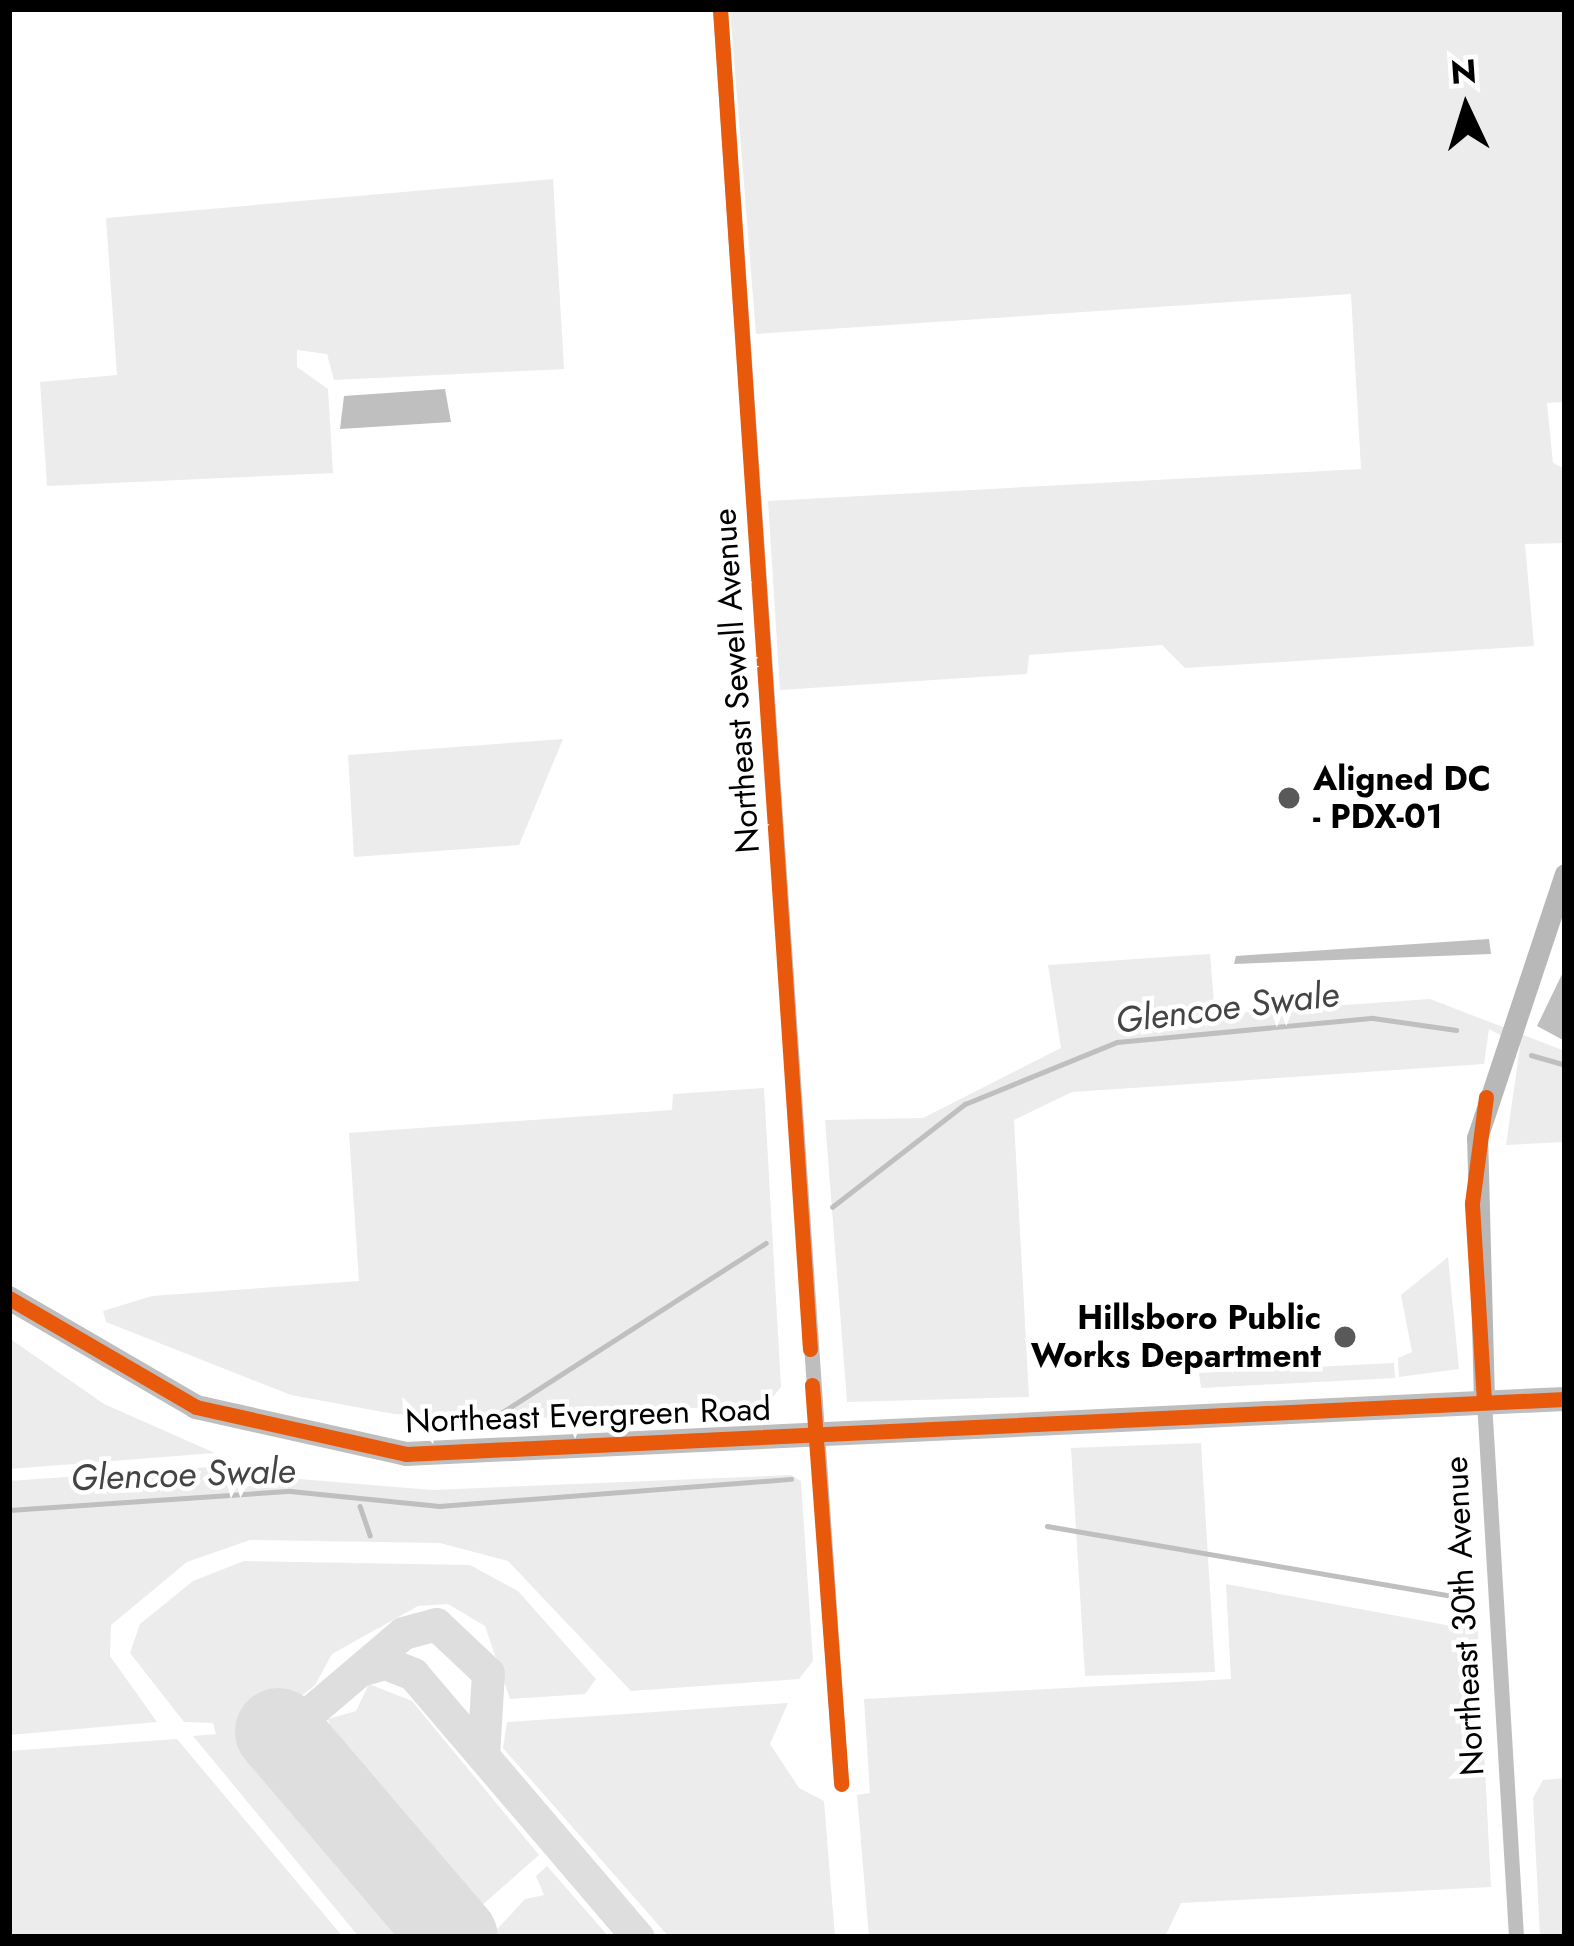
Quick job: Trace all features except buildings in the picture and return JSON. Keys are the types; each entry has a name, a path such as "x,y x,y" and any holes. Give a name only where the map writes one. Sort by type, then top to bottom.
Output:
{"main road":[{"name":"Northeast Evergreen Road","path":"9,1298 164,1394 334,1445 477,1454 1565,1399"}],"street":[{"name":"Northeast Sewell Avenue","path":"720,9 841,1784"},
{"name":"Northeast 30th Avenue","path":"1516,1937 1484,1401 1479,1124 1565,874"}],"shaded area":[{"path":"730,9 1565,9 1565,402 1547,403 1553,463 1565,469 1565,543 1525,544 1534,646 1185,668 1162,645 1029,655 1027,674 780,690 768,501 1361,469 1351,294 756,334"},
{"path":"553,179 564,369 334,380 327,354 297,350 297,367 328,389 333,473 47,486 40,382 117,375 106,218"},
{"path":"445,389 451,422 340,429 344,396"},
{"path":"563,739 519,845 354,857 348,755"},
{"path":"1489,939 1491,954 1234,964 1236,956"},
{"path":"1210,954 1215,1014 1430,999 1565,1051 1565,1142 1506,1145 1520,1046 1489,1029 1484,1064 1072,1092 1014,1120 1029,1397 847,1402 825,1120 923,1118 1061,1048 1048,965"},
{"path":"1565,968 1565,1034 1563,1040 1537,1026"},
{"path":"764,1088 781,1387 768,1403 502,1421 394,1414 291,1395 106,1322 103,1311 152,1296 359,1281 349,1133 672,1110 673,1094"},
{"path":"1448,1257 1459,1369 1399,1377 1398,1358 1412,1352 1401,1295"},
{"path":"9,1338 104,1404 215,1453 9,1469"},
{"path":"1394,1363 1395,1378 1201,1388 1199,1373"},
{"path":"1201,1443 1215,1672 1085,1676 1071,1448"},
{"path":"211,1467 242,1491 263,1476 432,1490 791,1475 801,1481 813,1661 799,1679 631,1691 508,1561 440,1543 250,1540 187,1562 111,1625 110,1656 157,1722 9,1735 9,1481"},
{"path":"244,1561 470,1565 518,1591 596,1679 585,1694 510,1699 485,1626 448,1604 418,1606 332,1654 315,1685 250,1738 416,1937 359,1937 193,1736 216,1734 213,1723 184,1722 130,1653 140,1624 193,1581"},
{"path":"1226,1584 1478,1631 1491,1887 1181,1903 1165,1937 869,1937 857,1795 870,1793 864,1699 1231,1679"},
{"path":"369,1684 412,1701 539,1855 471,1915 342,1765 328,1719 356,1711"},
{"path":"788,1703 770,1744 799,1788 824,1801 835,1937 669,1937 503,1748 507,1722"},
{"path":"177,1739 343,1937 9,1937 9,1751"},
{"path":"1565,1778 1565,1937 1540,1937 1533,1798 1543,1780"},
{"path":"547,1866 609,1937 490,1937 525,1899 544,1895 536,1876"}],"waterway":[{"name":"Glencoe Swale","path":"832,1207 965,1104 1117,1042 1373,1018 1456,1030"},
{"name":"Glencoe Swale","path":"1531,1055 1565,1065"},
{"name":"Glencoe Swale","path":"487,1422 766,1243"},
{"name":"Glencoe Swale","path":"9,1510 290,1491 439,1506 791,1479"},
{"name":"Glencoe Swale","path":"360,1506 370,1535"},
{"path":"1047,1526 1474,1600"}],"taxiway":[{"path":"282,1736 403,1633 436,1624 488,1673 483,1755"},
{"path":"360,1670 385,1663 413,1674 638,1937"}],"runway":[{"path":"278,1731 454,1937"}],"cycle path":[{"path":"720,9 810,1349"},
{"path":"1484,1401 1472,1203 1486,1097"},
{"path":"9,1298 196,1407 406,1454 1565,1399"},
{"path":"812,1385 841,1784"}],"place":[{"name":"Aligned DC - PDX-01","path":"1289,798"},
{"name":"Hillsboro Public Works Department","path":"1345,1337"}]}
